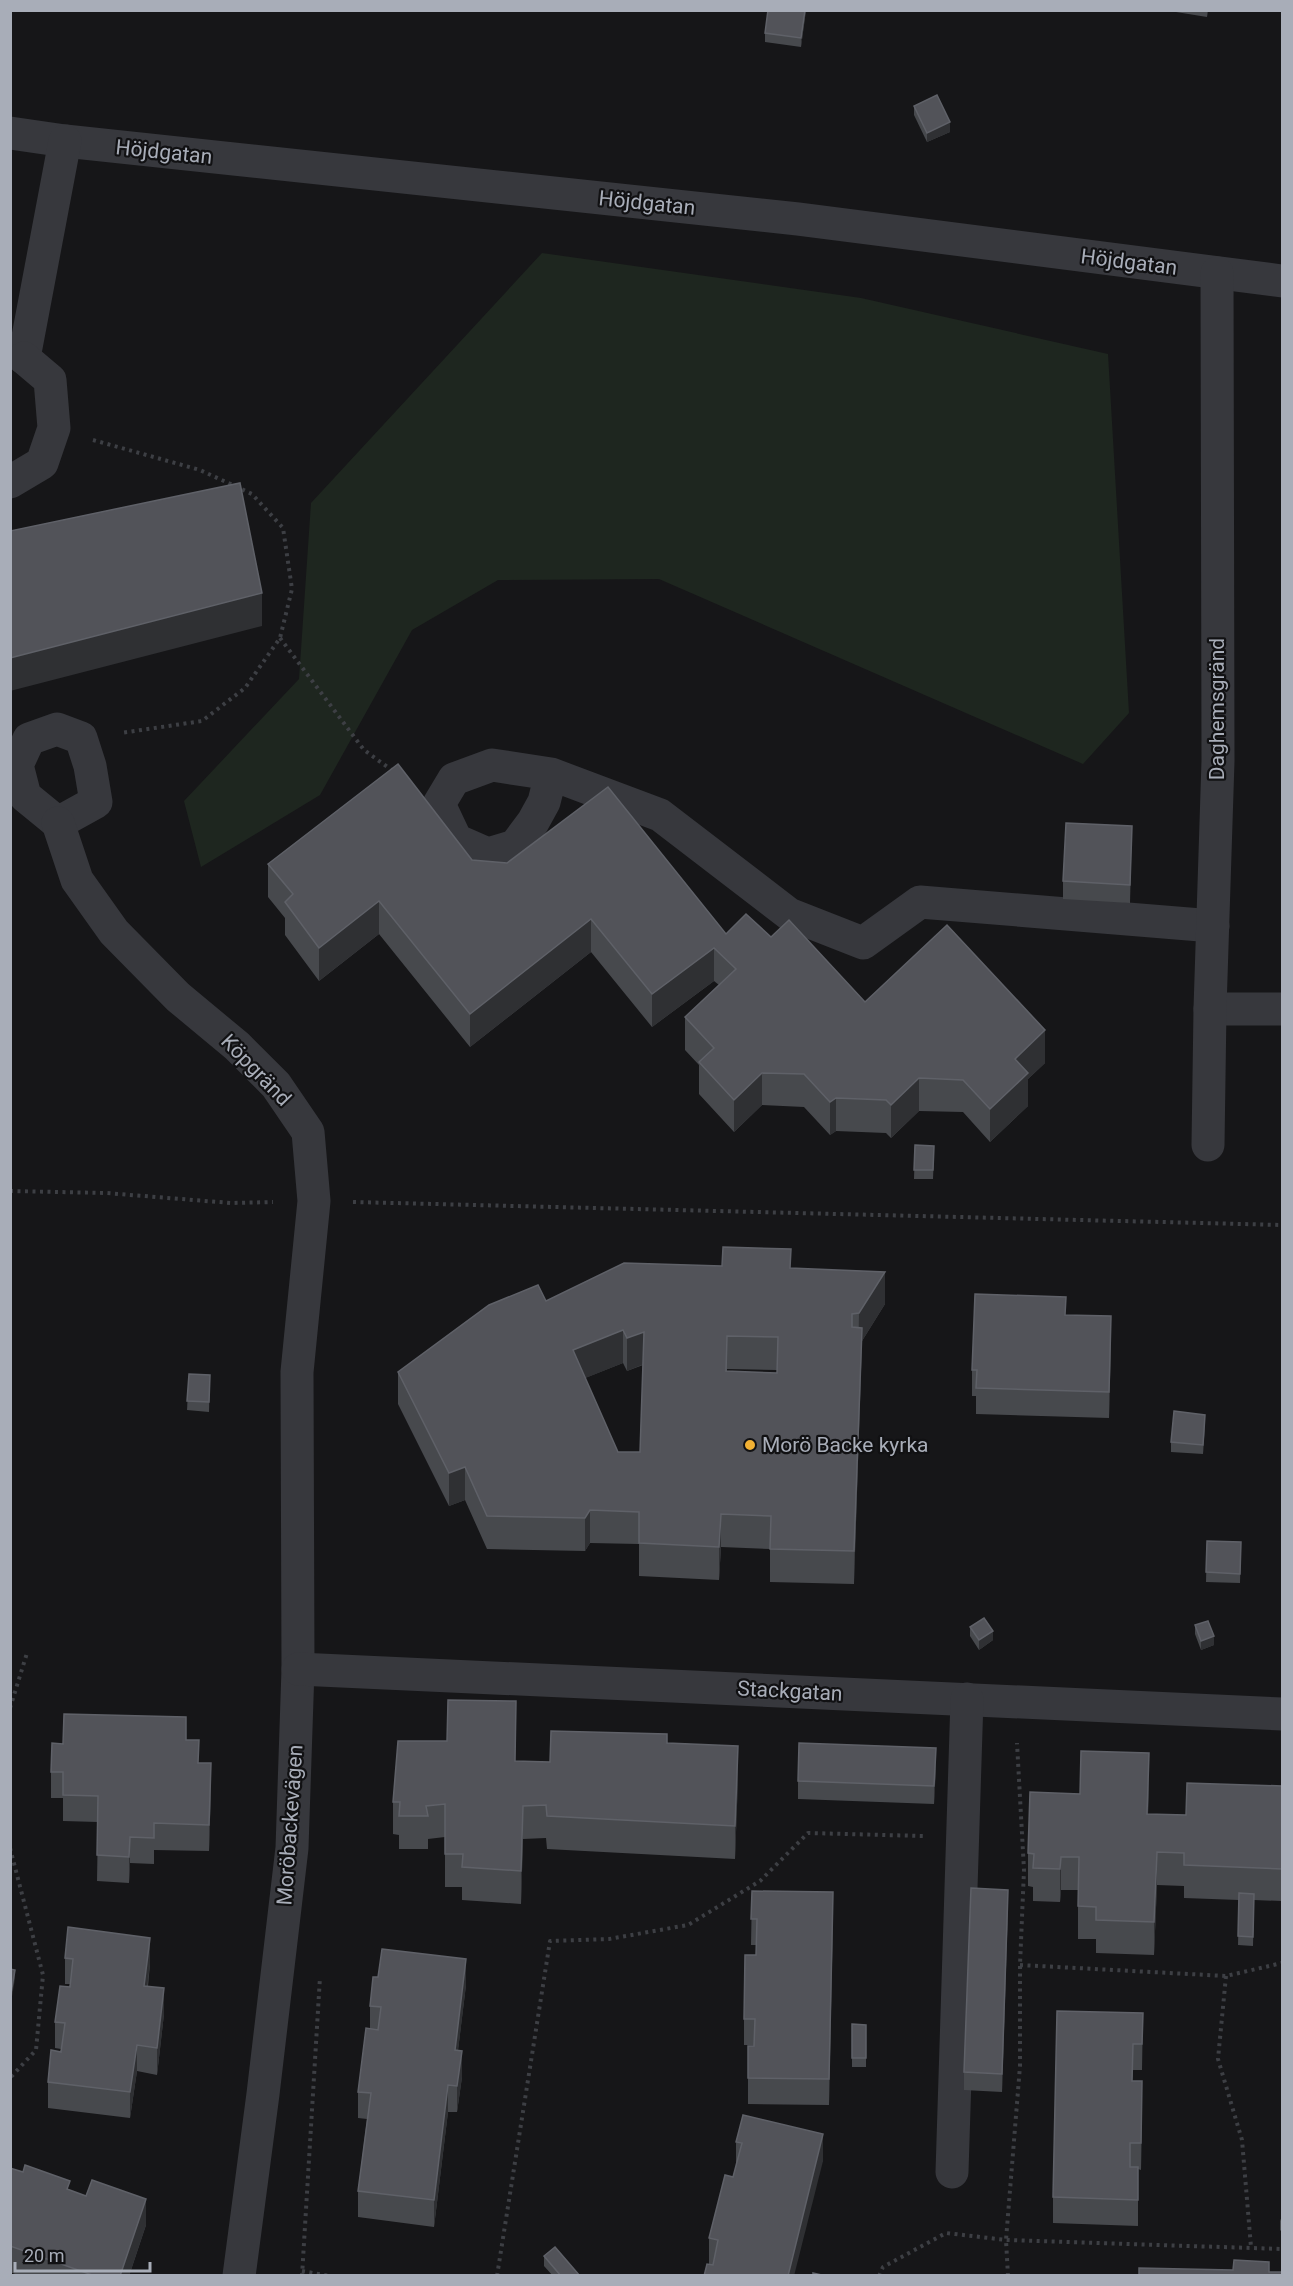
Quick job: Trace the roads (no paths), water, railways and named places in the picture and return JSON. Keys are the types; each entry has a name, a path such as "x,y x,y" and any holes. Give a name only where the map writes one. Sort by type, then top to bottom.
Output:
{"street":[{"name":"Höjdgatan","path":"10,133 65,141 798,219 1282,281"},
{"path":"10,482 42,463 54,428 50,380 17,359 65,141"},
{"name":"Daghemsgränd","path":"1208,1145 1218,761 1217,273"},
{"path":"57,729 81,738 90,766 96,802 58,823 25,796 17,765 29,739 57,729"},
{"path":"551,774 544,802 533,822 515,846 488,854 456,840 439,804 454,779 492,765 551,774 660,815 789,914 863,943 920,902 1212,926"},
{"name":"Köpgränd","path":"58,823 77,880 114,932 178,997 237,1046 276,1085 308,1132 314,1201 297,1372"},
{"path":"1210,1009 1282,1009"},
{"name":"Moröbackevägen","path":"238,2276 263,2094 292,1848 298,1669 297,1372"},
{"name":"Stackgatan","path":"298,1669 1282,1714"},
{"path":"952,2172 967,1699"}],"place":[{"name":"Morö Backe kyrka","path":"750,1445"}]}
